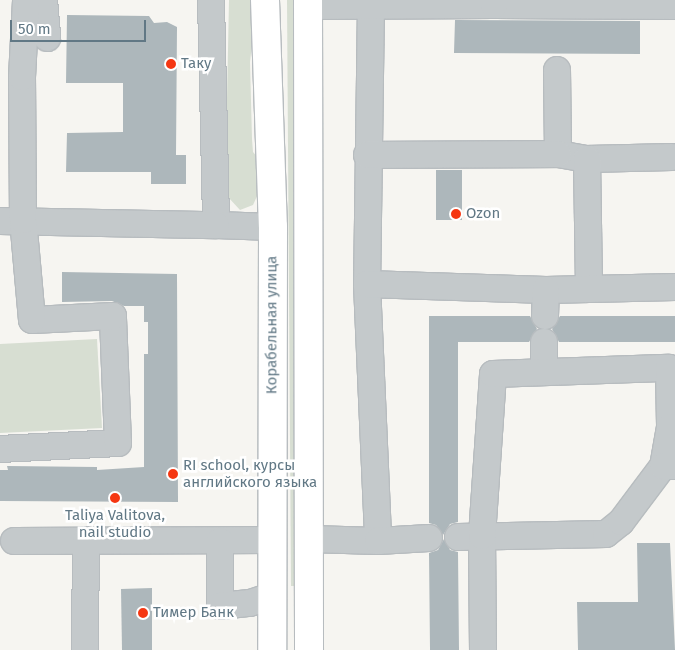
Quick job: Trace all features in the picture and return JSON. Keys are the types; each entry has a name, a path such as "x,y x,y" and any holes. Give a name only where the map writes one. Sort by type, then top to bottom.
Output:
{"main road":[{"name":"Корабельная улица","path":"265,0 273,227 270,540 272,650"},
{"path":"308,3 311,539 308,601 309,650"},
{"path":"271,599 308,601"}],"lane":[{"path":"0,449 118,443 113,316 32,320 12,220 11,77 26,0"},
{"path":"44,0 47,38"},
{"path":"211,0 216,225"},
{"path":"308,3 494,3 675,6"},
{"path":"371,4 367,155 367,284 378,541"},
{"path":"557,70 558,154"},
{"path":"367,155 558,154 587,158 672,157"},
{"path":"587,158 589,289"},
{"path":"12,220 273,227"},
{"path":"367,284 546,290 675,287"},
{"path":"545,316 546,290"},
{"path":"544,342 544,370"},
{"path":"470,537 606,534 621,522 669,466 669,368 544,370 493,374 470,537 483,650"},
{"path":"311,539 378,541 429,538"},
{"path":"85,650 86,540"},
{"path":"14,541 270,540"},
{"path":"220,541 220,606 271,599"}],"shaded area":[{"path":"229,0 257,0 250,62 252,139 253,152 258,158 258,194 253,205 240,210 228,197 226,147"},
{"path":"287,0 297,0 300,586 291,586"},
{"path":"97,339 102,428 0,433 0,344"}],"building":[{"path":"67,15 149,16 154,23 167,22 177,27 176,155 186,155 186,184 151,184 151,172 66,172 67,133 123,132 123,83 66,83"},
{"path":"455,20 640,21 640,54 454,53"},
{"path":"436,170 462,170 462,220 436,220"},
{"path":"62,272 177,274 178,502 0,501 0,470 8,470 7,466 97,467 97,470 144,467 144,354 148,354 148,322 144,322 144,306 124,306 112,301 62,302"},
{"path":"429,316 530,316 537,329 529,342 458,342 458,522 450,524 443,535 436,525 429,523"},
{"path":"560,316 675,316 675,342 559,342 552,329"},
{"path":"444,539 450,550 458,552 459,650 430,650 429,553 438,550"},
{"path":"637,543 670,543 675,650 578,650 577,602 638,602"},
{"path":"152,588 152,650 122,650 121,589"}],"place":[{"name":"Таку","path":"171,64"},
{"name":"Ozon","path":"456,214"},
{"name":"RI school, курсы английского языка","path":"173,474"},
{"name":"Taliya Valitova, nail studio","path":"115,498"},
{"name":"Тимер Банк","path":"143,613"}]}
